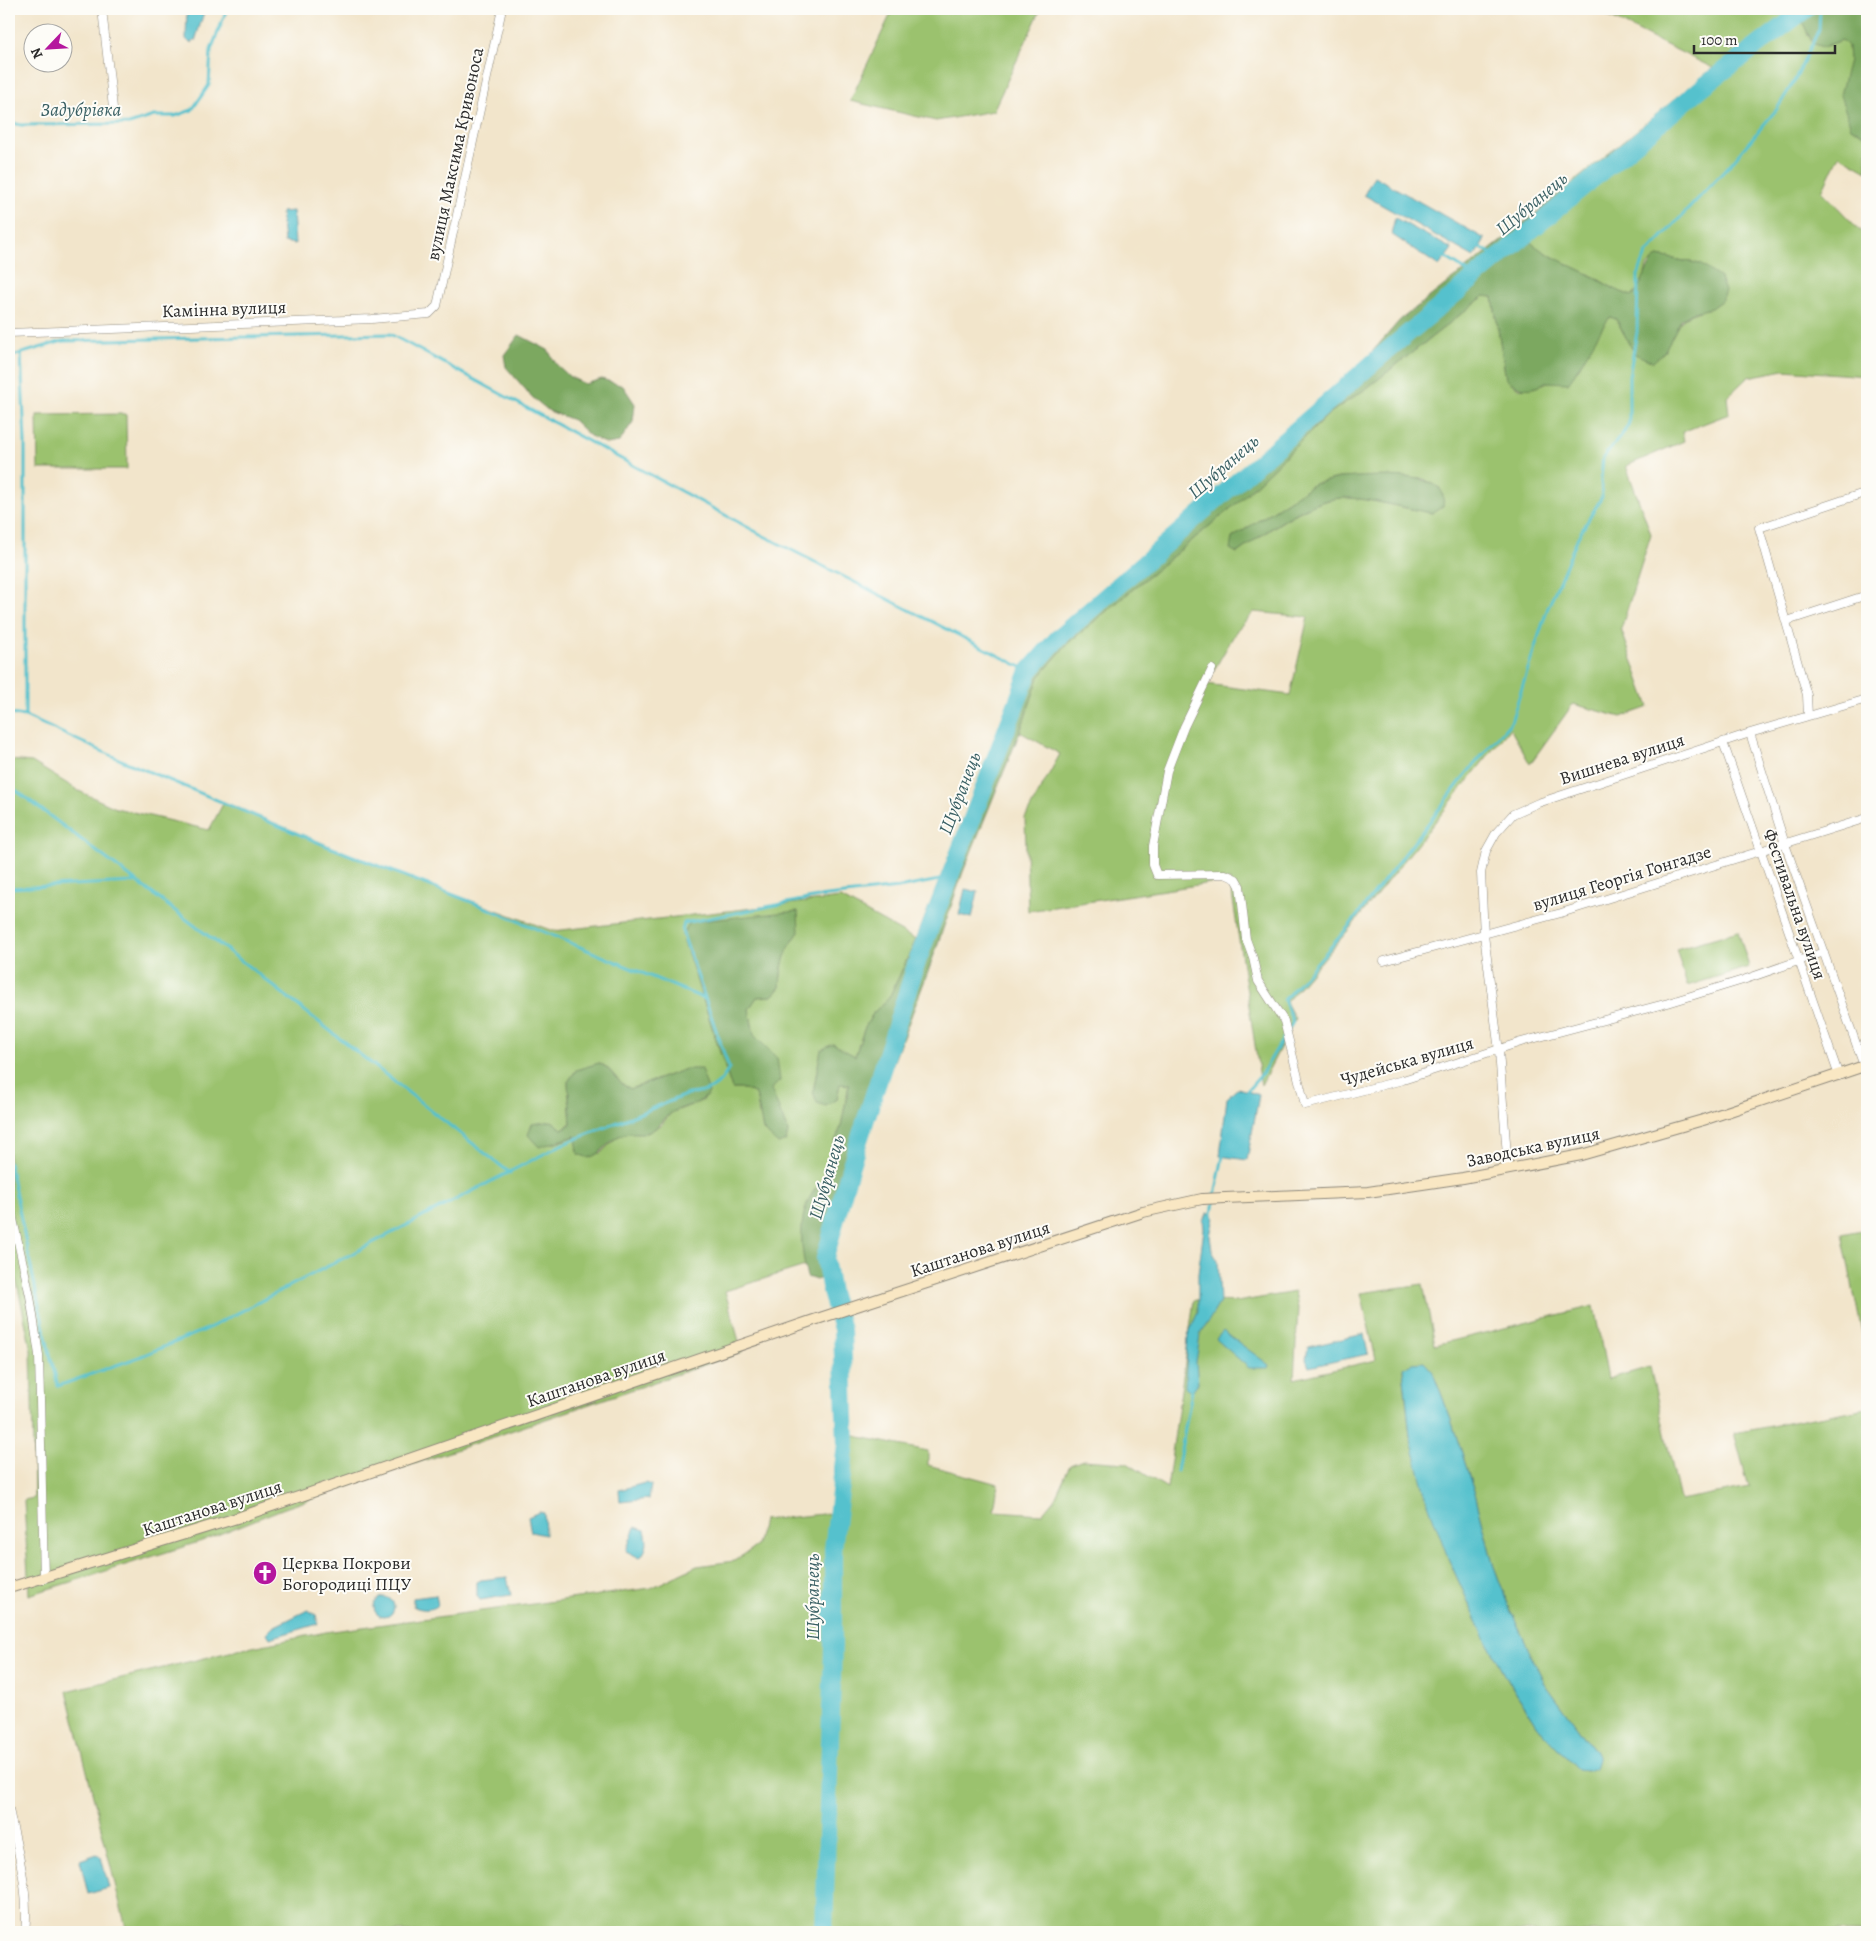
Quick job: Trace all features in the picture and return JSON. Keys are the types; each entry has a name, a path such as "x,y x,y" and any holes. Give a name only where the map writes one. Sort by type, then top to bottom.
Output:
{"main road":[{"name":"Заводська вулиця","path":"1198,1199 1368,1192 1508,1170 1600,1150 1703,1120 1839,1076 1865,1065"},
{"name":"Каштанова вулиця","path":"9,1588 44,1579 240,1517 831,1315 1143,1212 1198,1199"}],"street":[{"path":"102,9 113,108"},
{"name":"вулиця Максима Кривоноса","path":"437,306 502,9"},
{"name":"Камінна вулиця","path":"9,333 372,319 429,314 437,306"},
{"path":"1808,716 1807,695 1787,621 1758,528 1867,492"},
{"path":"1787,621 1867,595"},
{"name":"Чудейська вулиця","path":"1212,669 1184,727 1167,771 1153,846 1152,865 1157,875 1225,874 1236,879 1240,886 1246,939 1254,958 1258,981 1284,1021 1305,1106 1734,983 1824,952"},
{"name":"Вишнева вулиця","path":"1508,1170 1499,1050 1484,935 1481,873 1486,851 1496,833 1514,814 1538,803 1750,733 1867,699"},
{"name":"Фестивальна вулиця","path":"1750,733 1785,844 1865,1065"},
{"name":"Фестивальна вулиця","path":"1723,742 1839,1076"},
{"name":"вулиця Георгія Гонгадзе","path":"1384,961 1484,935 1867,818"},
{"path":"9,1201 30,1296 39,1355 44,1579"},
{"path":"9,1809 24,1880 27,1913 25,1932"}],"green space":[{"path":"893,9 993,9 996,12 1010,11 1011,9 1041,9 993,111 936,121 850,101"},
{"path":"1593,9 1796,9 1805,24 1808,36 1823,47 1842,40 1848,46 1849,60 1847,73 1851,127 1867,137 1867,171 1839,155 1822,191 1867,238 1867,376 1784,370 1748,377 1727,397 1729,414 1682,432 1684,441 1626,466 1651,534 1621,629 1649,707 1621,717 1573,704 1530,764 1510,728 1351,927 1286,1002 1295,1019 1261,1085 1230,880 1028,911 1025,818 1060,754 1020,732 1039,677 1068,643 1237,503 1330,413 1367,388 1484,296 1493,297 1506,379 1519,388 1524,389 1539,385 1578,370 1591,343 1610,317 1616,319 1635,354 1664,352 1681,322 1692,314 1711,308 1700,264 1658,256 1647,266 1643,282 1632,296 1618,291 1589,274 1543,253 1515,230 1713,68","holes":["1339,478 1424,479 1440,488 1433,513 1350,498 1321,502 1291,516 1237,553 1232,538 1314,484","1254,612 1308,617 1290,695 1206,684 1237,630"]},
{"path":"1796,9 1867,9 1867,137 1851,127 1840,95 1849,60 1848,46 1842,40 1823,47 1813,44"},
{"path":"1718,72 1722,75 1526,238 1549,254 1632,296 1640,286 1650,265 1658,256 1700,264 1720,278 1725,291 1721,301 1711,308 1694,312 1681,320 1664,352 1653,362 1635,354 1616,319 1610,317 1568,383 1545,382 1535,388 1521,387 1506,379 1493,297 1484,296 1367,388 1330,413 1237,503 1068,643 1039,677 1020,732 963,872 928,972 876,1108 852,1181 832,1258 834,1274 816,1280 807,1277 802,1245 804,1212 813,1192 831,1171 827,1161 841,1127 849,1085 840,1084 837,1099 826,1106 817,1103 813,1092 821,1050 833,1044 855,1056 865,1027 874,1012 889,998 916,940 1021,672 1058,633 1323,408 1400,320"},
{"path":"519,335 548,350 556,364 570,377 585,384 602,379 623,386 635,404 633,422 619,442 606,444 590,436 573,420 549,411 532,397 506,367 504,355"},
{"path":"126,414 127,469 38,469 37,415"},
{"path":"1391,476 1419,479 1439,488 1443,496 1443,506 1433,513 1350,498 1320,502 1290,516 1237,553 1230,549 1232,538 1314,484 1339,478"},
{"path":"9,760 32,762 79,791 116,808 209,830 224,802 380,867 553,931 841,898 916,940 889,998 874,1012 865,1027 855,1056 846,1052 821,1050 813,1092 837,1099 840,1083 849,1084 841,1127 827,1161 831,1171 828,1179 814,1191 802,1241 805,1266 725,1291 742,1352 282,1509 202,1541 29,1595 24,1500 34,1498 31,1350 9,1245","holes":["799,932 790,945 785,958 781,971 780,987 772,996 757,997 749,1009 754,1035 777,1058 770,1089 788,1132 759,1115 756,1094 745,1089 732,1089 682,934","600,1063 621,1083 631,1089 686,1069 704,1100 671,1113 661,1125 647,1133 631,1131 617,1137 600,1154 576,1136 554,1144 552,1121 562,1129 571,1123 568,1082 576,1070"]},
{"path":"798,911 799,932 790,945 785,958 781,971 780,987 772,996 757,997 749,1009 754,1035 777,1058 780,1081 771,1089 788,1132 786,1141 778,1144 763,1130 756,1094 745,1089 732,1089 682,935 690,922"},
{"path":"1738,931 1749,967 1687,986 1676,949"},
{"path":"599,1063 608,1069 621,1083 631,1089 686,1069 701,1069 709,1093 702,1100 673,1112 649,1132 628,1133 619,1136 599,1153 589,1158 578,1154 576,1136 539,1147 528,1135 532,1124 552,1121 562,1129 571,1124 568,1082 576,1070"},
{"path":"1867,1229 1867,1357 1842,1234"},
{"path":"1423,1284 1435,1345 1594,1306 1608,1379 1650,1367 1680,1500 1749,1487 1734,1433 1867,1408 1867,1932 127,1932 67,1691 238,1650 326,1632 651,1588 697,1566 734,1561 757,1546 763,1520 833,1513 838,1460 850,1435 928,1451 928,1465 998,1484 994,1511 1042,1514 1055,1498 1070,1465 1083,1460 1127,1463 1167,1488 1194,1300 1237,1302 1295,1292 1298,1308 1294,1379 1376,1360 1361,1293","holes":["1403,1369 1433,1372 1451,1420 1476,1497 1493,1564 1511,1612 1544,1682 1595,1752 1587,1771 1578,1769 1538,1727 1513,1688 1483,1634 1448,1558 1410,1436"]}],"water":[{"path":"187,9 205,9 195,41 190,43 186,39"},
{"path":"1374,176 1485,239 1474,257 1364,195"},
{"path":"293,211 295,244 284,242 281,212"},
{"path":"1395,218 1452,249 1439,266 1391,234"},
{"path":"965,889 978,892 972,918 959,915"},
{"path":"1238,1088 1259,1095 1247,1160 1220,1156 1227,1098"},
{"path":"1208,1213 1212,1213 1214,1217 1210,1236 1212,1251 1218,1261 1220,1302 1200,1335 1196,1363 1198,1383 1192,1391 1185,1387 1188,1335 1198,1312 1198,1274 1204,1229 1203,1220"},
{"path":"1223,1331 1269,1365 1268,1368 1249,1368 1216,1339"},
{"path":"1364,1334 1368,1354 1309,1367 1306,1359 1308,1347"},
{"path":"1424,1362 1433,1372 1451,1420 1476,1497 1493,1564 1511,1612 1544,1682 1595,1752 1598,1759 1595,1768 1587,1771 1578,1770 1538,1727 1513,1688 1483,1634 1448,1558 1426,1498 1410,1436 1403,1368 1413,1363"},
{"path":"645,1483 651,1485 649,1499 620,1502 619,1490"},
{"path":"539,1512 544,1513 545,1535 531,1532 528,1517"},
{"path":"635,1527 645,1530 647,1538 645,1551 640,1558 626,1551"},
{"path":"507,1577 511,1595 480,1600 477,1596 477,1582"},
{"path":"436,1595 438,1605 436,1607 426,1609 413,1606 413,1598"},
{"path":"380,1597 388,1597 394,1603 394,1611 388,1617 380,1617 374,1611 374,1603"},
{"path":"308,1610 316,1615 318,1624 270,1638 267,1633 273,1627"},
{"path":"97,1854 101,1857 109,1888 88,1894 80,1860"}],"waterway":[{"name":"Задубрівка","path":"9,122 21,125 129,124 154,116 175,116 192,110 209,85 211,50 227,9"},
{"name":"Шубранець","path":"824,1932 833,1647 833,1549 846,1444 842,1329 831,1292 825,1258 851,1165 918,959 1029,671 1058,638 1382,355 1704,86 1806,9"},
{"path":"1247,1091 1261,1075 1293,1022 1284,1000 1350,925 1467,773 1511,722 1547,610 1578,537 1602,497 1603,458 1629,423 1629,376 1637,332 1638,275 1646,254 1727,168 1777,109 1796,78 1819,29 1820,9"},
{"path":"1480,247 1499,258"},
{"path":"1445,257 1476,277"},
{"path":"9,357 63,341 390,334 764,536 1029,671"},
{"path":"21,353 25,442 25,716"},
{"path":"9,714 25,716 121,760 327,846 482,906 705,999"},
{"path":"9,785 248,966 510,1173"},
{"path":"9,1163 44,1330 58,1386 139,1357 207,1329 561,1145 688,1094 713,1088 722,1080 729,1068 682,931 684,923 818,897 898,888 950,878"},
{"path":"9,888 134,882"},
{"path":"1215,1195 1223,1156"},
{"path":"1212,1213 1214,1202"},
{"path":"1177,1471 1192,1391"}],"place":[{"name":"Церква Покрови Богородиці ПЦУ","path":"265,1573"}]}
